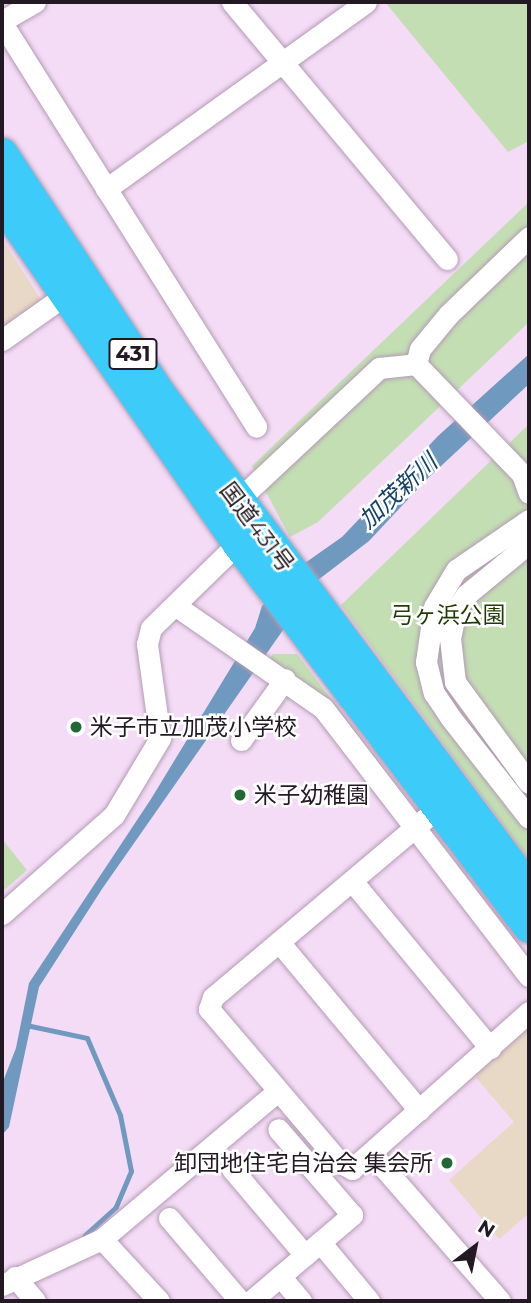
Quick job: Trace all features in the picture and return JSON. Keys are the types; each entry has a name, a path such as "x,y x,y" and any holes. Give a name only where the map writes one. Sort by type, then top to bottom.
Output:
{"highway":[{"name":"国道431号","path":"2,154 107,316 237,501 254,550"},
{"name":"国道431号","path":"2,202 64,296 254,550 529,889"},
{"name":"国道431号","path":"324,636 439,807 529,927"}],"street":[{"path":"232,2 447,259"},
{"path":"106,189 366,2"},
{"path":"11,13 106,189 256,427"},
{"path":"416,365 420,348 448,315 529,237"},
{"path":"2,340 64,296"},
{"path":"237,501 379,368 416,365"},
{"path":"416,365 522,474 529,493"},
{"path":"529,529 466,595 456,610 450,638 455,682 529,783"},
{"path":"529,529 456,569 434,607 426,662 434,693 529,818"},
{"path":"2,914 114,815 160,738 147,643 151,628 176,606 254,550"},
{"path":"176,606 285,679 335,720 529,976"},
{"path":"241,740 285,679"},
{"path":"439,807 213,997 208,1006 342,1165 352,1168 529,1012"},
{"path":"352,881 490,1048"},
{"path":"279,942 419,1110"},
{"path":"35,1301 8,1281 102,1239 278,1091"},
{"path":"251,1301 352,1215 278,1129"},
{"path":"370,1153 500,1301"},
{"path":"232,1169 369,1301"},
{"path":"169,1219 240,1301"},
{"path":"102,1239 159,1301"},
{"path":"280,1276 301,1301"}],"shaded area":[{"path":"2,239 43,303 2,334"},
{"path":"529,1026 529,1218 526,1216 499,1239 449,1180 514,1122 473,1074"}],"green space":[{"path":"385,2 529,2 529,141 508,152"},
{"path":"529,202 529,322 318,522 290,537 252,466"},
{"name":"弓ヶ浜公園","path":"529,424 529,860 341,605"},
{"path":"273,654 297,654 415,810 328,701 269,660"},
{"path":"2,839 27,870 2,892"}],"water":[{"name":"加茂新川","path":"529,354 529,384 426,480 369,541 318,580 102,889 39,987 9,1127 2,1135 2,1084 16,1048 29,983 151,799 255,628 262,606 305,563 342,537 438,436"}],"waterway":[{"path":"26,1025 87,1038 120,1115 131,1171 116,1207 84,1236"}],"place":[{"name":"米子市立加茂小学校","path":"76,727"},
{"name":"米子幼稚園","path":"240,795"},
{"name":"卸団地住宅自治会 集会所","path":"447,1163"}]}
